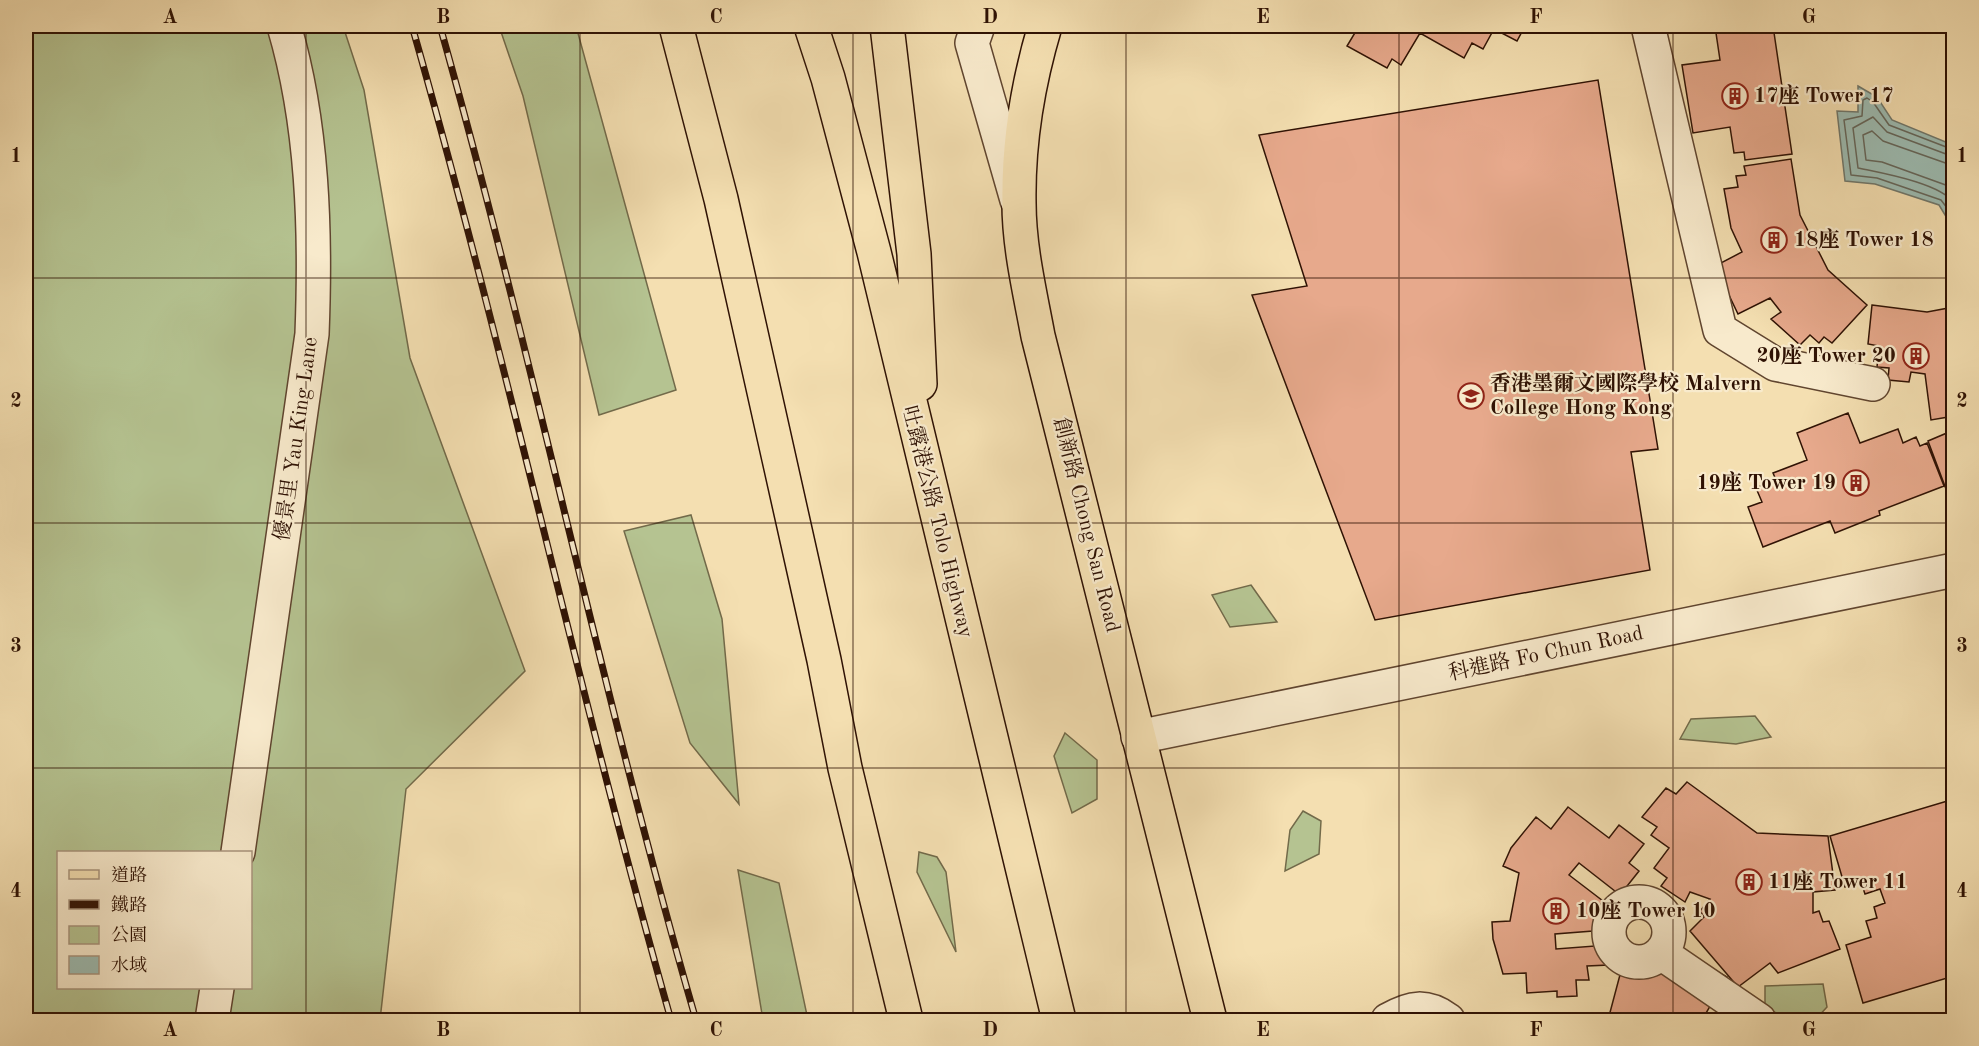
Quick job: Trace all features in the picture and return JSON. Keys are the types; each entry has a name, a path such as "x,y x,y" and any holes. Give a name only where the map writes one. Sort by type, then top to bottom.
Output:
{"main road":[{"path":"676,26 721,200 824,660 845,768 906,1020"},
{"name":"吐露港公路 Tolo Highway","path":"811,26 854,175 1059,1020"},
{"path":"887,26 914,254 924,470"},
{"name":"創新路 Chong San Road","path":"1045,26 1024,113 1018,205 1027,279 1038,336 1210,1020"}],"street":[{"name":"優景里 Yau King Lane","path":"238,851 312,334 314,288 309,157 297,79 284,26"},
{"path":"978,26 972,43 1018,205"},
{"path":"1648,26 1720,330 1775,364 1873,384"},
{"name":"科進路 Fo Chun Road","path":"1138,737 1953,570"},
{"path":"1661,953 1759,1020"},
{"path":"212,1020 217,989"},
{"path":"1388,1020 1406,1010 1433,1010 1448,1020"}],"green space":[{"path":"26,26 343,26 364,90 410,358 525,671 406,789 380,1020 26,1020"},
{"path":"499,26 576,26 676,390 599,415 523,96"},
{"path":"691,515 722,619 739,804 690,743 624,531"},
{"path":"1251,585 1277,622 1230,627 1212,595"},
{"path":"1755,716 1771,737 1736,744 1680,739 1691,719"},
{"path":"1065,733 1097,760 1097,799 1072,813 1054,756"},
{"path":"1303,811 1321,821 1319,854 1285,871 1290,830"},
{"path":"919,852 937,857 946,872 956,952 917,872"},
{"path":"738,870 779,883 808,1020 763,1020"},
{"path":"1823,984 1827,1007 1815,1020 1797,1020 1765,1009 1765,986"}],"water":[{"path":"1858,86 1877,97 1892,120 1953,145 1953,228 1939,205 1875,184 1845,181 1837,111 1858,112"}],"building":[{"path":"1359,26 1525,26 1517,41 1494,29 1483,49 1472,43 1464,58 1420,33 1401,65 1392,59 1387,68 1347,46"},
{"name":"17座 Tower 17","path":"1725,26 1773,26 1792,154 1745,160 1744,152 1734,153 1730,127 1693,133 1682,65 1720,60 1716,33 1726,31"},
{"name":"香港墨爾文國際學校 Malvern College Hong Kong","path":"1598,80 1658,449 1631,452 1650,570 1375,620 1252,295 1307,286 1259,135"},
{"name":"18座 Tower 18","path":"1791,159 1800,215 1828,270 1867,305 1832,343 1824,337 1819,343 1810,335 1800,345 1771,319 1781,312 1770,298 1738,314 1715,266 1742,252 1731,228 1724,189 1738,187 1736,176 1746,175 1744,166"},
{"name":"20座 Tower 20","path":"1872,305 1927,312 1954,307 1954,416 1931,420 1925,374 1911,372 1909,382 1888,380 1889,368 1877,367 1879,346 1868,344"},
{"name":"19座 Tower 19","path":"1848,413 1860,443 1898,429 1903,443 1916,437 1920,446 1927,443 1944,486 1879,511 1880,515 1835,533 1830,521 1763,547 1748,507 1762,502 1756,488 1776,480 1773,473 1807,460 1797,433"},
{"path":"1954,430 1954,486 1946,489 1928,441"},
{"name":"11座 Tower 11","path":"1687,782 1757,833 1828,836 1835,890 1813,892 1813,913 1819,911 1823,922 1829,921 1840,949 1778,973 1770,963 1738,987 1690,931 1704,917 1700,911 1710,899 1690,892 1685,902 1661,886 1667,878 1654,868 1669,848 1651,835 1657,827 1642,817 1666,788 1676,794"},
{"path":"1954,799 1954,976 1863,1003 1846,945 1871,937 1866,921 1877,918 1874,907 1885,903 1880,889 1865,894 1861,882 1845,887 1830,836"},
{"name":"10座 Tower 10","path":"1568,807 1609,838 1619,825 1644,844 1629,863 1639,871 1620,895 1579,863 1569,875 1603,901 1593,931 1555,934 1556,949 1608,945 1609,965 1587,966 1589,980 1576,980 1577,996 1557,997 1557,991 1527,993 1526,973 1503,974 1493,939 1492,922 1510,921 1519,873 1503,866 1511,848 1536,817 1551,829"},
{"path":"1680,950 1727,977 1702,1020 1608,1020 1621,971 1644,977 1656,955"}],"railway":[{"path":"412,26 479,274 605,772 671,1020"},
{"path":"440,26 506,274 629,773 696,1020"}],"place":[{"name":"17座 Tower 17","path":"1735,96"},
{"name":"18座 Tower 18","path":"1774,240"},
{"name":"20座 Tower 20","path":"1916,356"},
{"name":"香港墨爾文國際學校 Malvern College Hong Kong","path":"1471,396"},
{"name":"19座 Tower 19","path":"1856,483"},
{"name":"11座 Tower 11","path":"1749,882"},
{"name":"10座 Tower 10","path":"1556,911"}]}
